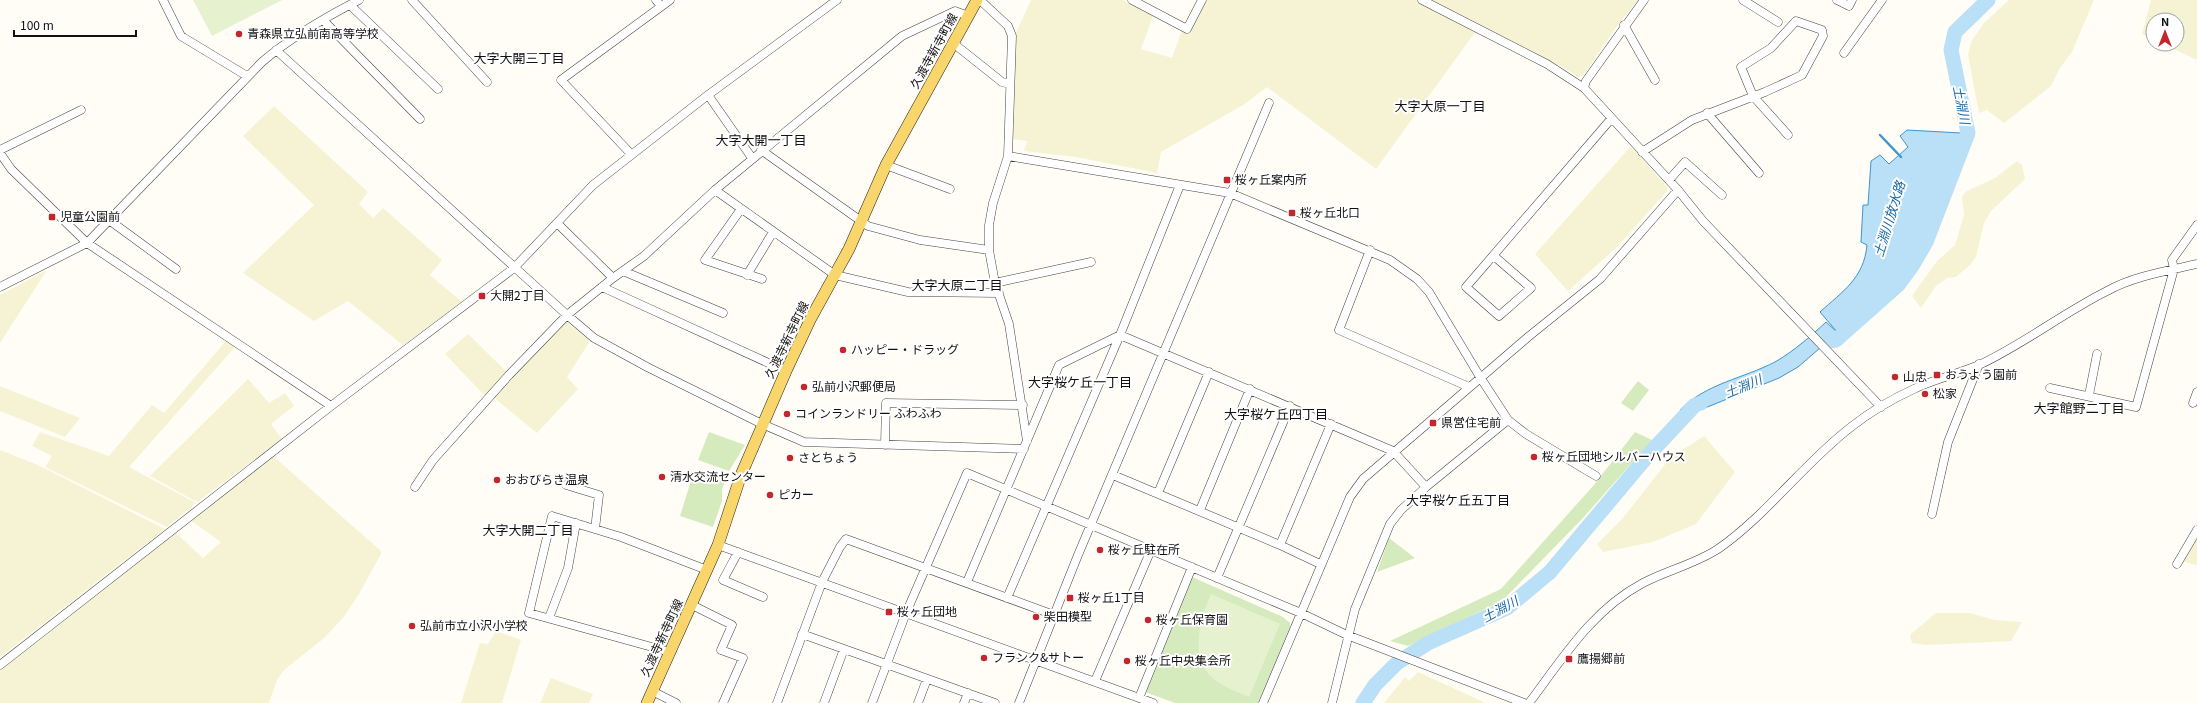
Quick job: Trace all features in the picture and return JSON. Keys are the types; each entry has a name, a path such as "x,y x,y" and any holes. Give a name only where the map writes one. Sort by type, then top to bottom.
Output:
{"main road":[{"name":"久渡寺新寺町線","path":"647,703 718,545 741,475 786,371 811,318 835,275 862,221 886,165 978,0"}],"street":[{"path":"163,0 181,36 247,76"},
{"path":"0,287 87,243 247,76 276,50 323,20 359,0"},
{"path":"412,0 487,82"},
{"path":"631,154 561,80 659,3 670,0"},
{"path":"0,665 331,406 514,268 593,185 708,95 837,0"},
{"path":"978,0 1008,26 1012,36 1008,156 993,203 989,225 989,250 995,283 1009,324 1023,405 1026,445"},
{"path":"1132,0 1187,29 1202,0"},
{"path":"1422,0 1547,64 1584,88 1678,190 1703,221 1811,332 1881,407"},
{"path":"1584,88 1586,81 1624,25 1644,0"},
{"path":"1743,0 1778,22"},
{"path":"1837,0 1849,6 1852,0"},
{"path":"1844,53 1882,0"},
{"path":"350,4 438,89"},
{"path":"415,487 433,460 509,375 567,315 602,286 644,256 715,190 761,150 902,36 955,11 968,16"},
{"path":"323,20 420,119"},
{"path":"1642,152 1692,120 1707,113 1753,96 1765,92 1802,75 1823,36 1822,30 1796,21 1771,48 1741,67 1753,96 1788,135"},
{"path":"1624,25 1655,80"},
{"path":"953,44 1002,82 1010,84"},
{"path":"276,50 567,315 594,338 618,352 762,424 804,442 885,445 1026,445"},
{"path":"708,95 752,158"},
{"path":"1019,703 1035,659 1091,524 1113,475 1268,103"},
{"path":"0,150 81,110"},
{"path":"1707,113 1759,173"},
{"path":"1494,256 1531,288 1499,316 1466,287 1611,119"},
{"path":"761,150 868,226 920,240 989,250"},
{"path":"0,153 12,169 87,243 331,406"},
{"path":"1008,156 1230,193 1370,250 1404,268 1429,292 1480,378 1508,420 1526,434 1596,476"},
{"path":"1669,180 1685,162 1722,195"},
{"path":"886,165 950,189"},
{"path":"1008,598 1120,335 1180,185"},
{"path":"715,190 835,275 908,292 999,293"},
{"path":"1262,703 1301,613 1320,564 1350,498 1363,479 1393,451 1600,279 1678,190"},
{"path":"741,209 705,260 746,275 762,279"},
{"path":"109,220 176,269"},
{"path":"558,222 613,278"},
{"path":"2050,388 2089,395 2136,407 2174,269 2172,260 2197,225"},
{"path":"746,275 773,232"},
{"path":"1370,250 1339,330 1469,387"},
{"path":"995,283 1091,262"},
{"path":"1529,703 1592,620 1606,608 1644,583 1692,563 1717,549 1738,533 1828,445 1852,426 1881,407 1914,389 1979,364 2108,290 2143,277 2197,264"},
{"path":"623,271 723,314"},
{"path":"602,286 786,371"},
{"path":"967,582 1026,445 1058,365 1120,335 1393,451 1426,487"},
{"path":"2089,395 2098,354"},
{"path":"1932,514 1948,442 1979,364"},
{"path":"1158,493 1210,372"},
{"path":"1200,510 1250,389"},
{"path":"2193,403 2197,392"},
{"path":"885,445 886,403 1023,405"},
{"path":"1217,578 1240,527 1290,406"},
{"path":"1332,703 1347,635 1355,609 1390,524 1401,510 1426,487 1508,420"},
{"path":"1280,545 1331,424"},
{"path":"872,703 906,613 966,473 1301,613 1347,635 1524,703"},
{"path":"1113,475 1240,527 1320,564"},
{"path":"566,485 600,495 595,529"},
{"path":"670,652 529,612 552,516 621,537 707,570"},
{"path":"549,618 568,568 576,523"},
{"path":"2177,564 2197,530"},
{"path":"777,703 822,582 840,547 846,539 1054,615"},
{"path":"718,545 1153,703"},
{"path":"1095,681 1151,550"},
{"path":"738,552 723,580 763,597"},
{"path":"1138,698 1192,567"},
{"path":"692,605 732,625 721,650 743,658 723,703"},
{"path":"802,634 995,703"},
{"path":"824,703 844,649"},
{"path":"918,703 927,679"},
{"path":"652,691 676,703"},
{"path":"964,703 968,693"}],"shaded area":[{"path":"1031,0 1123,0 1153,16 1141,49 1172,58 1182,30 1190,32 1207,0 1416,0 1476,31 1376,169 1267,87 1243,105 1161,152 1157,173 1076,157 1024,151 1027,141 1012,139 1015,35"},
{"path":"1429,0 1638,0 1612,33 1583,76 1578,77 1564,68"},
{"path":"2009,0 2094,0 2072,52 2060,68 2051,86 2004,123 1987,110 1979,113 1968,55 1971,42 1984,23"},
{"path":"2151,0 2197,0 2197,60 2180,52 2185,52 2185,12 2148,12"},
{"path":"2145,23 2145,35 2142,34"},
{"path":"274,106 368,192 359,204 373,218 383,208 442,260 430,275 462,302 403,345 348,301 314,321 243,273 314,205 243,136"},
{"path":"1631,146 1667,187 1667,191 1617,247 1568,291 1535,254"},
{"path":"2017,161 2022,165 2025,179 1991,211 1984,223 1976,257 1971,264 1956,277 1947,278 1936,286 1921,308 1912,296 1937,261 1955,245 1964,215 1962,196 1967,191 1995,178"},
{"path":"47,270 0,343 0,295"},
{"path":"564,320 590,341 567,377 578,389 537,433 493,397"},
{"path":"468,334 508,373 485,396 445,354"},
{"path":"226,341 235,347 129,467 196,503 167,527 45,467 52,456 32,446 40,432 109,456 152,405 164,413"},
{"path":"248,379 269,403 285,393 294,406 271,424 282,439 197,502 150,476"},
{"path":"0,386 80,418 65,437 0,411"},
{"path":"1704,436 1735,472 1696,524 1653,542 1603,552 1597,544 1623,518 1670,458"},
{"path":"0,450 38,465 165,529 0,657"},
{"path":"273,456 381,551 381,554 359,594 343,618 323,639 284,670 277,680 269,703 0,703 0,670 44,637 175,532 203,558 221,542 190,520"},
{"path":"2197,535 2197,565 2181,561"},
{"path":"1936,613 1970,613 1995,620 2022,622 2011,641 1927,645 1912,643 1910,635"},
{"path":"496,631 521,640 502,703 461,703 480,643 488,644"},
{"path":"1418,672 1486,703 1384,703 1405,677 1409,681"},
{"path":"551,678 593,694 589,703 540,703"}],"green space":[{"path":"193,0 282,0 212,36"},
{"path":"1638,381 1649,390 1633,411 1621,403"},
{"path":"709,432 745,445 729,471 698,460"},
{"path":"1635,432 1652,440 1583,518 1502,601 1408,646 1390,641 1501,589 1593,486"},
{"path":"694,471 725,481 722,489 722,501 713,527 680,516"},
{"path":"1389,538 1415,558 1377,572"},
{"path":"1192,577 1283,617 1290,623 1290,627 1258,703 1175,703 1145,692"},
{"path":"1211,594 1280,624 1249,697 1219,683 1207,672 1201,662 1199,651 1200,627"}],"water":[{"path":"1907,130 1961,133 1921,246 1909,267 1893,287 1838,333 1820,312 1851,283 1862,266 1867,245 1861,242 1863,205 1868,205 1871,161 1880,155 1889,164 1908,147 1900,136"},
{"path":"1826,322 1838,333 1833,337 1835,339 1841,334 1842,336 1831,346 1820,348 1798,367 1779,378 1700,410 1687,417 1680,410 1701,394 1725,382 1763,368 1782,358"}],"waterway":[{"name":"土淵川","path":"1823,342 1836,340 1898,285 1912,266 1926,242 1968,133 1951,50 1955,32 1988,0"},
{"name":"土淵川放水路","path":"1880,135 1901,157"},
{"name":"土淵川","path":"1363,703 1375,685 1397,663 1428,643 1507,608 1550,572 1650,453 1695,405 1701,403"}],"place":[{"name":"青森県立弘前南高等学校","path":"239,34"},
{"name":"桜ヶ丘案内所","path":"1227,180"},
{"name":"桜ヶ丘北口","path":"1292,213"},
{"name":"児童公園前","path":"52,217"},
{"name":"大開2丁目","path":"482,296"},
{"name":"ハッピー・ドラッグ","path":"843,350"},
{"name":"おうよう園前","path":"1937,375"},
{"name":"山忠","path":"1895,377"},
{"name":"弘前小沢郵便局","path":"804,387"},
{"name":"松家","path":"1925,394"},
{"name":"コインランドリー ふわふわ","path":"787,414"},
{"name":"県営住宅前","path":"1433,423"},
{"name":"桜ヶ丘団地シルバーハウス","path":"1534,457"},
{"name":"さとちょう","path":"790,458"},
{"name":"清水交流センター","path":"662,477"},
{"name":"おおびらき温泉","path":"497,480"},
{"name":"ピカー","path":"770,495"},
{"name":"桜ヶ丘駐在所","path":"1100,550"},
{"name":"桜ヶ丘1丁目","path":"1070,598"},
{"name":"桜ヶ丘団地","path":"889,612"},
{"name":"柴田模型","path":"1036,617"},
{"name":"桜ヶ丘保育園","path":"1148,620"},
{"name":"弘前市立小沢小学校","path":"412,626"},
{"name":"フランク&サトー","path":"984,658"},
{"name":"鷹揚郷前","path":"1569,659"},
{"name":"桜ヶ丘中央集会所","path":"1127,661"}],"district":[{"name":"大字大開三丁目","path":"519,58"},
{"name":"大字大原一丁目","path":"1440,106"},
{"name":"大字大開一丁目","path":"761,140"},
{"name":"大字大原二丁目","path":"957,285"},
{"name":"大字桜ケ丘一丁目","path":"1080,382"},
{"name":"大字館野二丁目","path":"2079,408"},
{"name":"大字桜ケ丘四丁目","path":"1276,414"},
{"name":"大字桜ケ丘五丁目","path":"1458,500"},
{"name":"大字大開二丁目","path":"528,530"}]}
